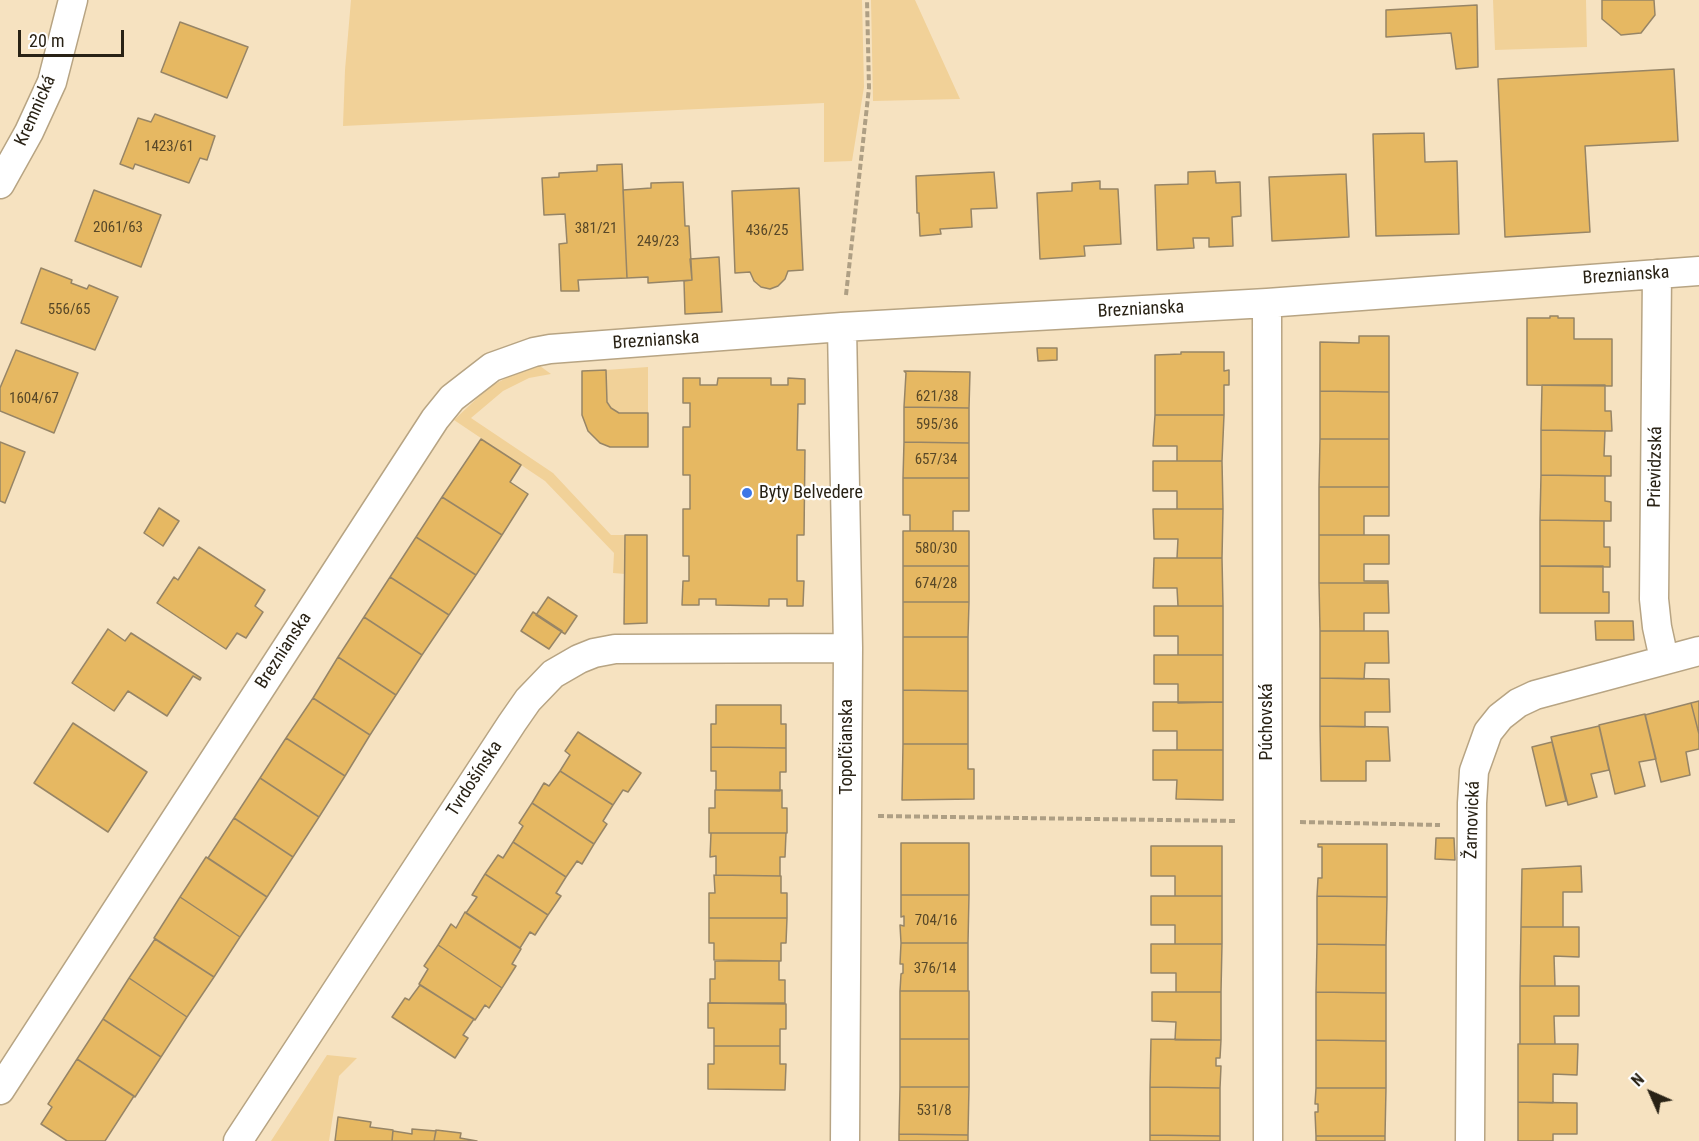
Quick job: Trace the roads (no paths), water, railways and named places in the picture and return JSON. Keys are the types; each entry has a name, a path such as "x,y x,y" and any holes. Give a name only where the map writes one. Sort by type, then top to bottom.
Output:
{"street":[{"name":"Kremnická","path":"0,184 29,132 52,82 73,0"},
{"name":"Breznianska","path":"0,1090 435,419 452,398 492,367 534,352 843,340 1267,303 1699,271"},
{"name":"Prievidzská","path":"1657,274 1654,599 1664,659"},
{"name":"Púchovská","path":"1267,303 1268,1141"},
{"name":"Topoľčianska","path":"843,340 848,648 844,1141"},
{"name":"Tvrdošínska","path":"238,1141 512,723 528,700 554,674 579,659 615,649 848,648"},
{"name":"Žarnovická","path":"1470,1141 1471,825 1474,771 1488,732 1500,717 1518,703 1535,695 1699,651"}],"place":[{"name":"Byty Belvedere","path":"747,493"}]}
